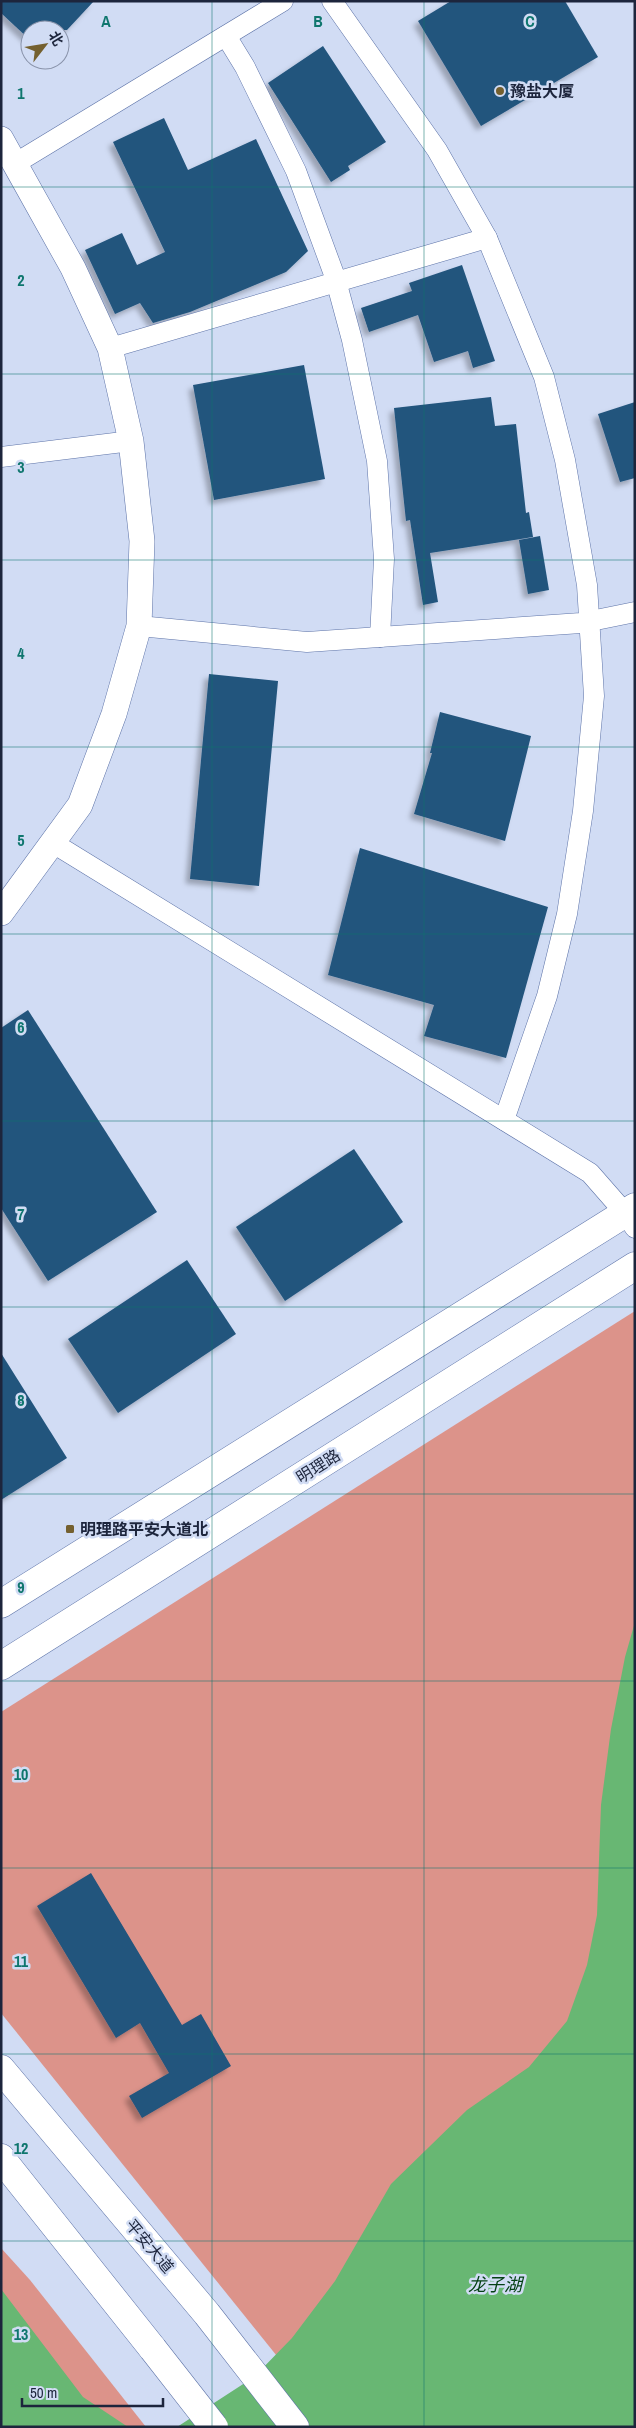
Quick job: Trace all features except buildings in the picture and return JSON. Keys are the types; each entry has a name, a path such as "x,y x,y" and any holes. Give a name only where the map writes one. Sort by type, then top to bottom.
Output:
{"main road":[{"path":"1,1604 632,1216"},
{"name":"明理路","path":"1,1666 635,1266"},
{"name":"平安大道","path":"1,2069 207,2314 295,2427"},
{"path":"1,2158 214,2427"}],"street":[{"path":"16,163 283,1"},
{"path":"332,1 438,150 487,238 544,377 565,460 587,585 594,696 583,811 567,914 547,996 504,1120"},
{"path":"226,36 244,67 296,171 336,282 352,340 377,461 384,558 380,637"},
{"path":"1,139 73,268 110,348 131,441 142,540 139,626 114,714 80,805 1,913"},
{"path":"110,348 487,238"},
{"path":"1,457 131,441"},
{"path":"139,626 307,642 590,621 635,612"},
{"path":"53,842 590,1173 632,1216"}],"shaded area":[{"path":"635,1311 635,2427 334,2427 1,2013 1,1712"},
{"path":"1,2248 30,2280 146,2427 1,2427"}],"water":[{"name":"龙子湖","path":"635,1622 635,2427 177,2427 254,2377 292,2338 335,2281 391,2184 467,2110 529,2067 567,2021 587,1965 597,1915 601,1805 611,1729 625,1657"},
{"path":"1,2289 83,2397 128,2427 1,2427"}],"place":[{"name":"豫盐大厦","path":"500,91"},
{"name":"明理路平安大道北","path":"70,1529"}]}
